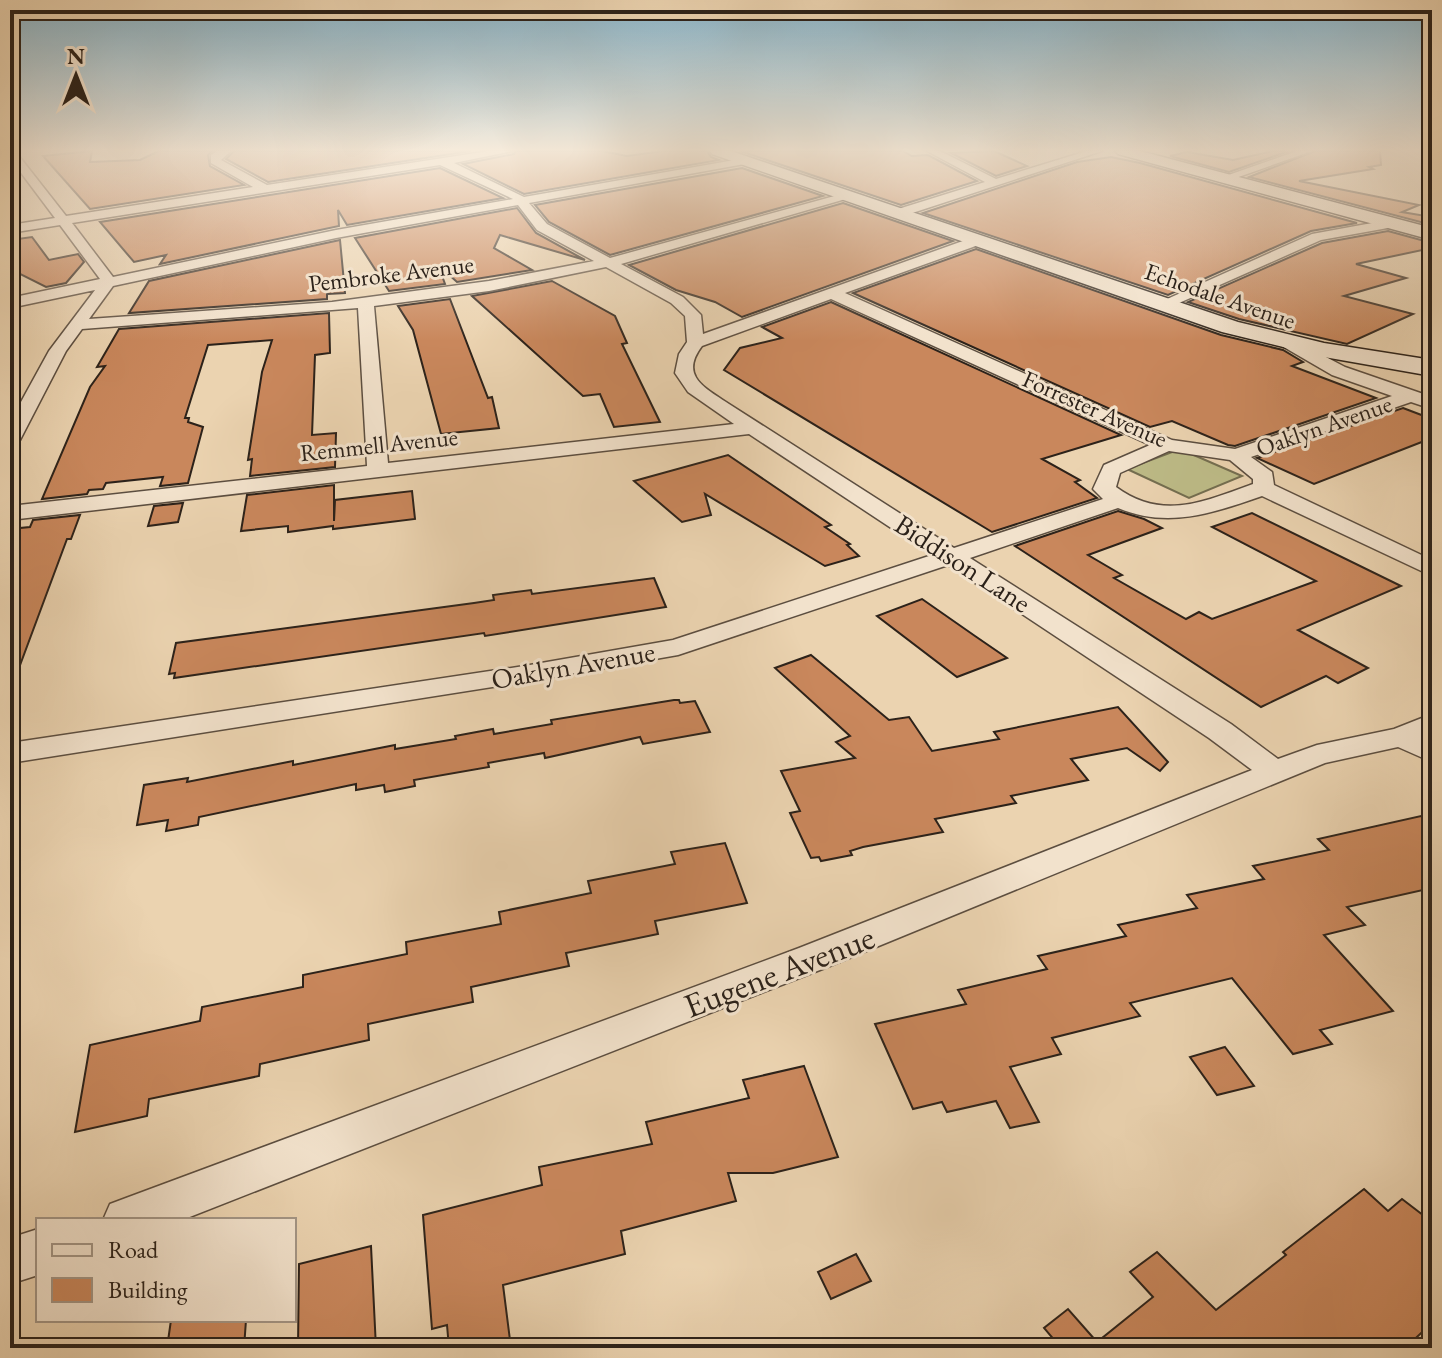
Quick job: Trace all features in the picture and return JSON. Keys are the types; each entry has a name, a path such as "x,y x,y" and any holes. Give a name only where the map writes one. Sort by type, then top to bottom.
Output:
{"main road":[{"name":"Echodale Avenue","path":"903,214 1242,331 1288,342"},
{"path":"1362,214 1432,234"},
{"path":"1288,342 1432,368"}],"street":[{"path":"60,214 109,281"},
{"path":"10,229 100,214"},
{"path":"10,303 336,234 447,214"},
{"path":"532,214 542,227 686,308 696,324 696,342 979,240"},
{"name":"Pembroke Avenue","path":"76,325 366,304 489,286 608,263 777,214"},
{"path":"1164,304 1317,237 1394,223"},
{"path":"10,440 76,325 109,281"},
{"name":"Forrester Avenue","path":"831,293 1167,445 1236,455"},
{"path":"366,304 378,471"},
{"name":"Biddison Lane","path":"696,342 682,367 689,383 1220,731 1274,771"},
{"name":"Echodale Avenue","path":"1288,342 1310,357 1432,403"},
{"name":"Oaklyn Avenue","path":"1236,455 1412,396"},
{"name":"Remmell Avenue","path":"10,513 754,428"},
{"path":"1118,501 1104,489 1111,469 1167,445"},
{"path":"1236,455 1264,477 1263,488 1432,569"},
{"name":"Oaklyn Avenue","path":"10,753 678,647 1118,501 1161,515 1193,512 1263,488"},
{"name":"Eugene Avenue","path":"131,1218 783,969 1100,845 1274,771 1317,755 1422,737"},
{"path":"10,1261 36,1253"}],"shaded area":[{"path":"1180,449 1242,476 1189,498 1127,469"}],"building":[{"path":"148,214 338,214 339,226 160,264 166,255 134,262 100,222"},
{"path":"341,214 408,214 347,225"},
{"path":"483,214 522,214 536,233 585,260 500,235 494,248 532,270 457,282 438,265 445,284 389,291 355,238"},
{"path":"543,214 757,214 610,255 549,222"},
{"path":"804,214 876,214 953,241 742,317 715,302 676,290 629,265"},
{"path":"927,214 1326,214 1357,223 1311,231 1168,295"},
{"path":"1391,214 1432,217 1432,225"},
{"path":"1388,231 1432,243 1432,248 1356,264 1406,278 1344,296 1413,314 1347,344 1239,319 1188,302 1322,243"},
{"path":"32,237 49,260 78,254 84,262 66,283 46,287 10,269 10,240"},
{"path":"340,240 345,293 327,294 327,299 129,313 149,281"},
{"path":"976,249 1221,335 1283,350 1303,362 1292,366 1376,398 1235,446 1228,445 1172,421 1150,427 853,293"},
{"path":"552,281 615,316 627,343 622,344 660,422 614,427 600,394 583,396 472,296"},
{"path":"450,299 488,398 492,397 499,428 441,434 413,330 398,306"},
{"path":"831,302 1121,435 1042,459 1080,480 1075,482 1097,498 992,532 724,370 740,348 782,338 762,327"},
{"path":"329,313 330,353 315,355 312,435 336,433 335,467 250,476 252,459 248,460 262,372 272,340 208,345 185,418 203,427 188,483 160,486 163,477 106,483 103,489 89,490 87,494 42,499 90,387 105,366 97,367 119,329"},
{"path":"1403,408 1432,419 1432,438 1314,484 1257,458"},
{"path":"728,455 831,525 825,527 850,544 847,545 859,556 825,566 705,494 711,515 682,522 634,481"},
{"path":"334,485 334,521 335,500 412,491 415,519 333,529 333,526 288,532 288,526 241,531 247,495"},
{"path":"183,503 178,522 148,526 154,506"},
{"path":"1118,511 1162,528 1088,555 1122,575 1114,578 1186,619 1199,612 1212,619 1316,581 1212,527 1252,513 1401,586 1298,630 1368,668 1338,683 1326,676 1261,707 1015,546"},
{"path":"80,515 71,539 67,539 13,684 10,683 10,529 30,527 33,520"},
{"path":"654,578 666,607 485,636 484,633 174,678 175,673 169,674 176,643 494,600 493,595 531,590 532,594"},
{"path":"922,599 1007,658 957,677 877,616"},
{"path":"811,655 889,720 909,717 932,751 999,739 994,732 1118,707 1168,762 1160,771 1127,748 1071,759 1088,780 1011,796 1016,803 935,819 943,832 863,847 850,851 852,855 821,861 819,857 811,858 790,813 800,811 781,771 855,758 836,742 850,736 775,668"},
{"path":"674,700 680,703 695,701 710,732 643,744 640,737 545,758 544,753 488,763 489,767 414,780 415,786 385,792 384,785 356,790 356,784 199,817 198,825 166,831 168,820 137,825 144,785 188,778 187,782 395,745 395,749 493,729 494,734 552,724 551,720"},
{"path":"1421,816 1432,826 1432,888 1347,907 1365,925 1324,935 1393,1011 1320,1030 1332,1044 1293,1054 1232,978 1130,1003 1140,1016 1052,1038 1061,1054 1010,1067 1039,1122 1010,1128 996,1101 947,1112 942,1102 913,1109 875,1024 966,1004 958,990 1047,969 1038,956 1126,936 1118,925 1197,908 1187,895 1264,879 1253,866 1329,850 1318,839"},
{"path":"725,843 747,903 655,921 658,934 566,953 569,966 471,987 473,1002 368,1024 369,1040 260,1064 259,1076 149,1099 147,1116 75,1132 90,1045 200,1021 202,1007 303,987 303,975 407,954 406,942 501,924 499,912 591,893 588,881 675,864 671,852"},
{"path":"1225,1047 1254,1086 1217,1095 1190,1057"},
{"path":"804,1066 838,1157 773,1173 728,1173 736,1201 621,1231 625,1254 503,1285 511,1348 449,1348 447,1325 432,1329 423,1215 542,1185 539,1167 652,1144 646,1122 749,1098 743,1080"},
{"path":"1364,1189 1388,1211 1402,1199 1432,1222 1432,1323 1405,1348 1061,1348 1044,1328 1068,1309 1097,1342 1153,1297 1130,1272 1157,1252 1216,1310 1286,1255 1283,1252"},
{"path":"371,1246 376,1348 298,1348 299,1264"},
{"path":"856,1254 871,1281 831,1299 818,1272"},
{"path":"171,1322 246,1322 244,1348 167,1348"}]}
